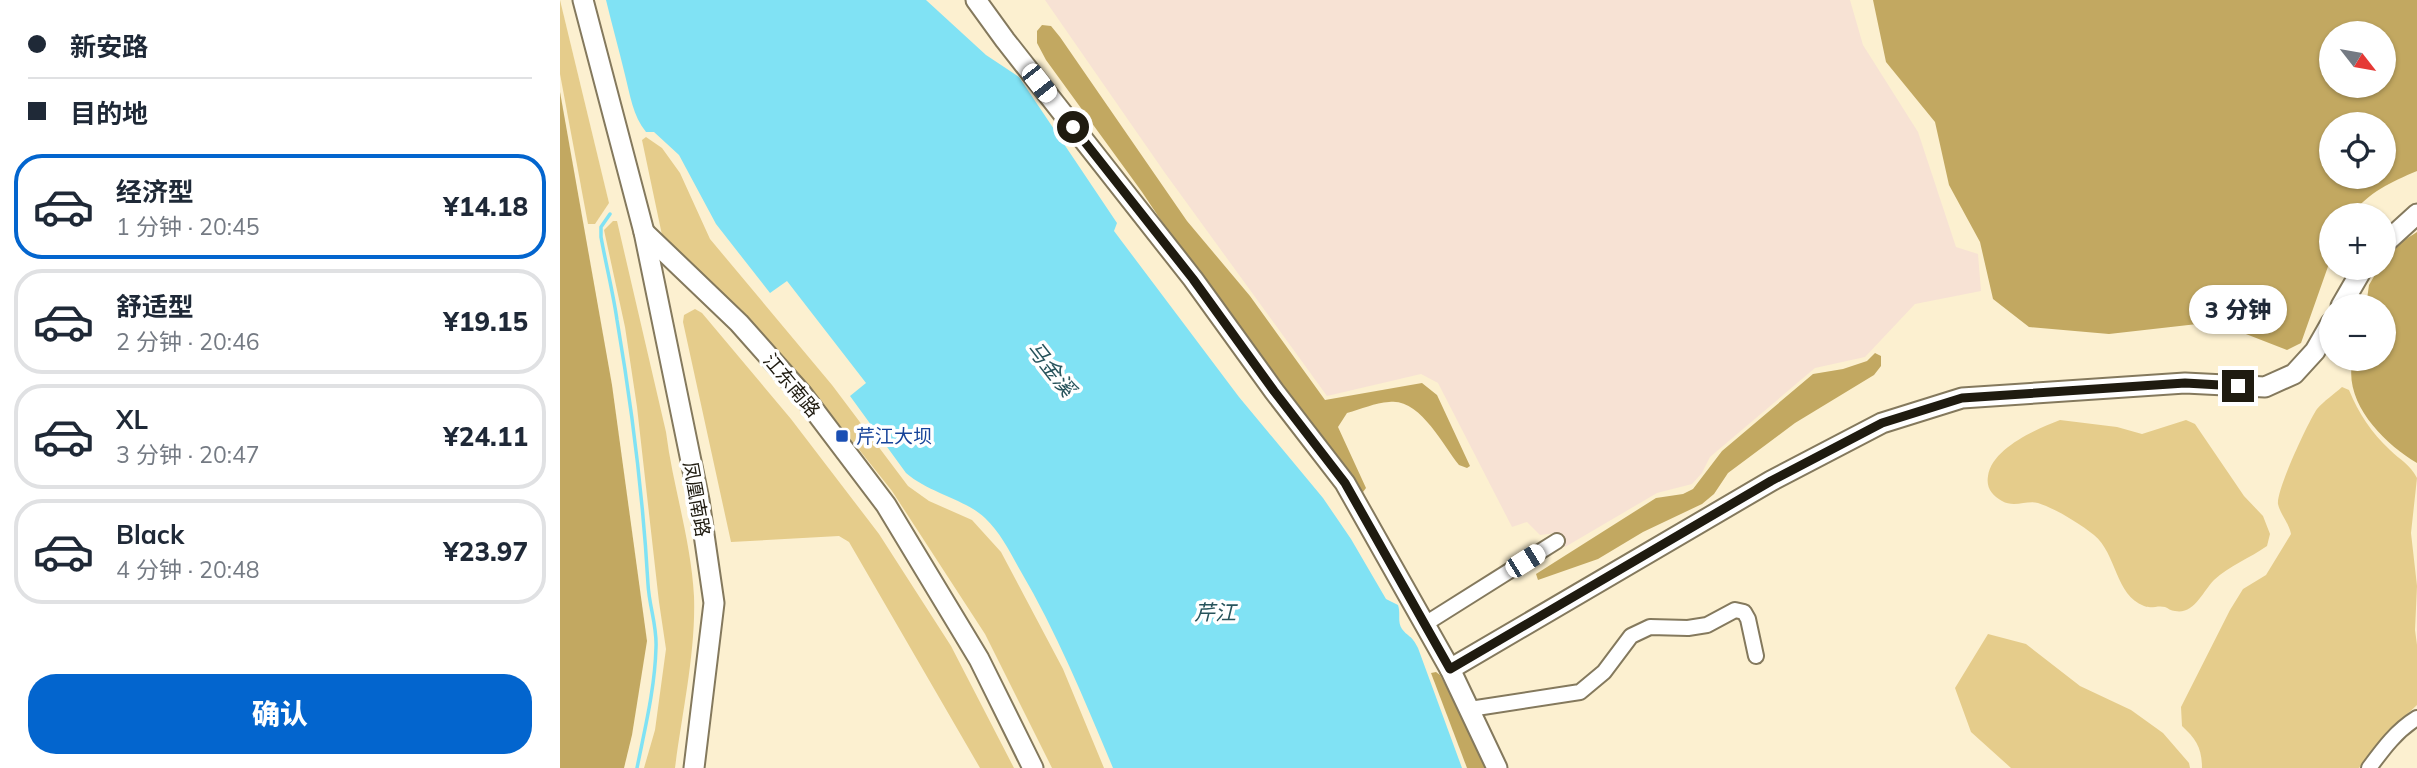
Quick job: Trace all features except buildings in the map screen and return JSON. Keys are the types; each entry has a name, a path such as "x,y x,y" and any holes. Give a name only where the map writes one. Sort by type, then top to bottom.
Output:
{"street":[{"path":"583,0 644,232"},
{"path":"976,0 1004,40 1193,279 1345,483 1450,669 1497,768"},
{"path":"2396,233 2417,214"},
{"name":"凤凰南路","path":"644,232 699,500 714,603 694,768"},
{"name":"江东南路","path":"644,232 739,323 802,394 886,505 979,659 1033,768"},
{"path":"1450,669 1771,481 1882,423 1962,398 2185,383 2265,387 2294,374 2319,344"},
{"path":"1425,624 1557,541"},
{"path":"1470,709 1580,692 1604,672 1631,636 1650,627 1688,628 1707,625 1735,610 1744,612 1748,620 1756,656"},
{"path":"2369,768 2388,742 2417,718"}],"shaded area":[{"path":"560,0 609,203 595,224 588,224 560,74"},
{"path":"1045,0 1850,0 1863,45 1918,132 1956,247 1978,254 1981,291 1915,304 1865,357 1815,368 1710,457 1702,473 1692,484 1657,493 1565,547 1556,533 1540,535 1527,522 1512,527 1438,383 1421,374 1327,396 1165,173"},
{"path":"1873,0 2417,0 2417,171 2396,181 2396,112 2319,112 2319,189 2381,189 2363,203 2319,203 2319,280 2323,280 2301,343 2287,350 2215,322 2109,334 2029,327 1993,299 1980,242 1949,185 1935,122 1886,62"},
{"path":"1042,25 1051,26 1060,37 1187,221 1250,296 1325,400 1422,383 1437,395 1470,466 1467,468 1459,465 1429,424 1410,407 1400,402 1378,404 1347,413 1338,427 1366,488 1363,492 1357,488 1213,298 1142,192 1046,60 1037,43 1037,31"},
{"path":"560,92 612,385 647,641 624,768 560,768"},
{"path":"646,137 662,148 680,173 710,239 832,385 908,486 929,501 972,520 1001,552 1063,669 1104,768 1052,768 985,634 892,491 822,403 733,303 662,235 642,140"},
{"path":"613,221 617,221 666,432 692,575 693,639 675,768 644,768 655,730 666,649 637,407 625,327 604,230"},
{"path":"2417,232 2417,463 2391,444 2368,419 2359,405 2351,375 2352,371 2396,371 2396,294 2368,294 2372,280 2396,280 2396,247"},
{"path":"695,309 702,313 791,419 879,534 951,646 1014,768 980,768 849,542 839,536 731,542 683,322 684,315"},
{"path":"1875,353 1881,356 1881,366 1874,375 1795,423 1728,473 1714,494 1702,504 1643,532 1598,559 1538,580 1536,574 1656,498 1683,494 1693,489 1722,451 1813,374 1843,369 1867,361"},
{"path":"2342,387 2349,390 2361,415 2377,436 2417,478 2411,533 2417,586 2417,705 2389,731 2359,768 2202,768 2197,744 2182,726 2181,707 2243,589 2266,575 2291,534 2278,504 2282,486 2300,441 2317,409"},
{"path":"2060,420 2117,427 2142,434 2186,420 2195,424 2244,496 2263,516 2270,534 2267,546 2220,575 2188,609 2175,611 2162,607 2147,607 2134,601 2122,584 2102,543 2094,535 2052,509 2038,503 2007,503 1989,488 1991,466 2006,448 2028,434"},
{"path":"1988,634 2026,644 2080,686 2131,710 2163,733 2189,763 2190,768 2011,768 1971,732 1955,688"},
{"path":"1436,672 1489,768 1467,768 1431,673"}],"water":[{"name":"芹江","path":"606,0 926,0 986,55 1019,77 1117,223 1114,231 1239,397 1323,498 1386,599 1398,605 1401,626 1418,648 1462,768 1113,768 1046,618 995,530 977,511 925,486 906,473 850,396 866,383 787,281 770,293 716,224 679,155 654,132 646,132 642,126 632,105"}],"waterway":[{"path":"610,214 601,227 601,237 632,419 656,639 652,693 637,768"}],"place":[{"name":"芹江大坝","path":"842,436"}],"route":[{"path":"1073,127 1193,279 1345,483 1450,669 1771,481 1882,423 1962,398 2185,383 2238,386"}],"water label":[{"name":"马金溪","path":"1051,369"}]}
